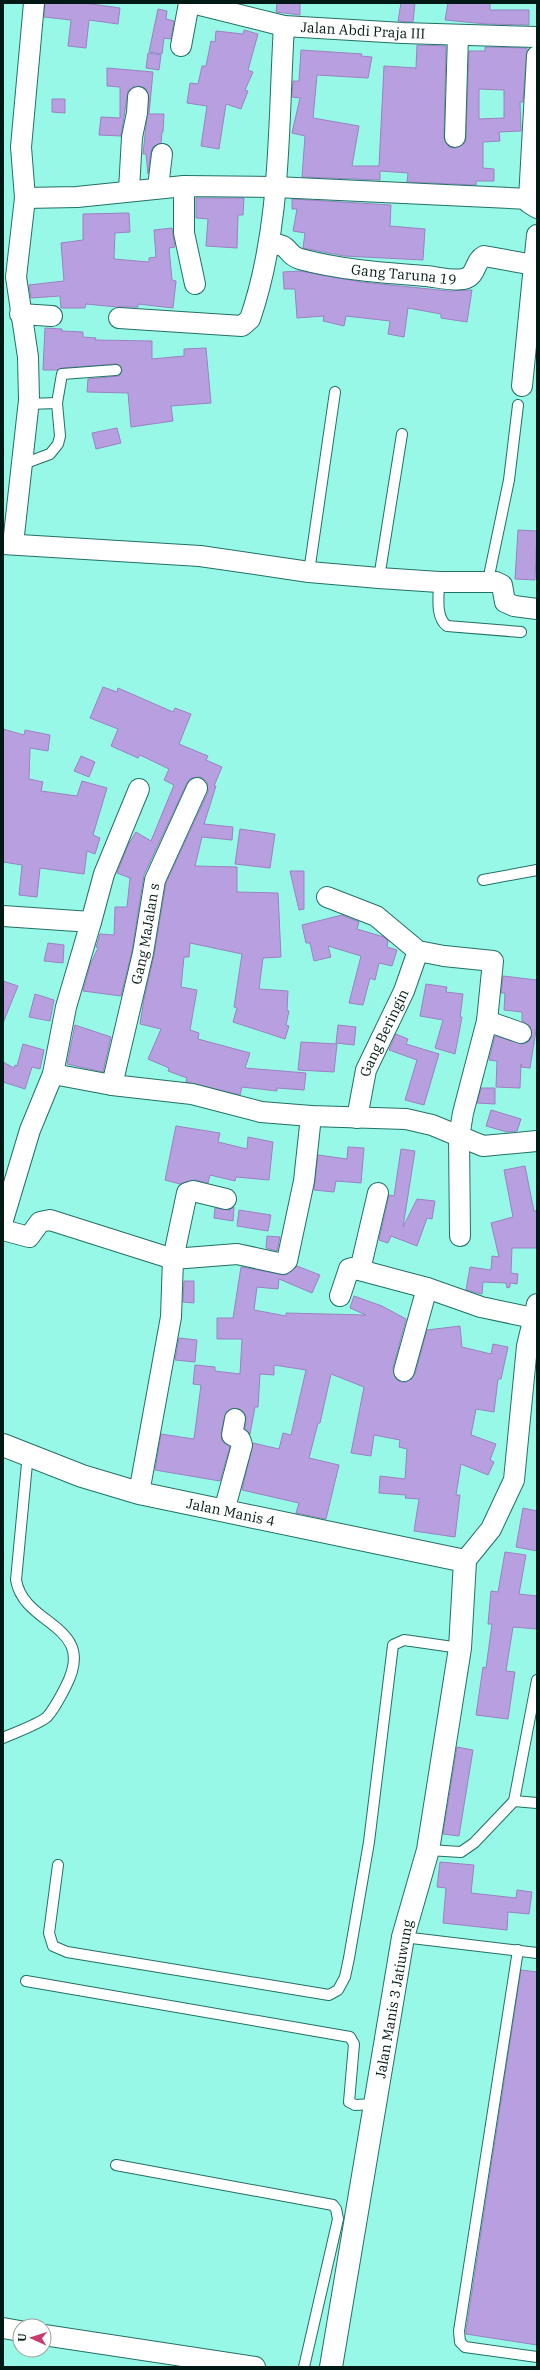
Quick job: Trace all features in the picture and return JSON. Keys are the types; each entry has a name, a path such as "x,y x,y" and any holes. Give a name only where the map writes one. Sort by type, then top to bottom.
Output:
{"street":[{"path":"34,3 22,147 25,198 16,277 28,364 28,404 23,464 8,544 200,556 309,572 379,578 439,582 496,582 502,585 505,602 510,605 537,609"},
{"path":"181,46 188,3"},
{"name":"Jalan Abdi Praja III","path":"192,3 284,26 458,35 537,37"},
{"path":"119,318 242,326 250,318 253,312 269,245 275,186 284,26"},
{"path":"456,137 458,35"},
{"path":"25,198 60,198 158,187 275,186 498,197 533,203 537,56"},
{"path":"128,190 132,137 137,113 138,97"},
{"path":"158,187 162,154"},
{"path":"184,186 184,233 195,284"},
{"path":"522,386 537,235"},
{"name":"Gang Taruna 19","path":"269,245 278,244 286,246 298,258 346,269 463,279 476,270 478,261 484,256 534,265"},
{"path":"20,314 52,316"},
{"name":"Gang MaJalan s","path":"112,1085 143,953 155,880 197,788"},
{"path":"4,1213 30,1130 53,1074 66,1007 104,874 139,789"},
{"path":"327,897 376,916 418,951 444,956 493,961 487,1021 463,1113 459,1137 460,1236"},
{"path":"3,916 91,922"},
{"name":"Gang Beringin","path":"357,1118 366,1070 404,991 418,951"},
{"path":"487,1021 528,1029"},
{"path":"53,1074 112,1085 192,1094 261,1112 311,1116 406,1119 432,1126 483,1146 537,1141"},
{"path":"3,1230 30,1237 40,1222 50,1220 173,1260 237,1254 280,1264 286,1263 304,1181 311,1116"},
{"path":"139,1493 171,1317 173,1260 188,1193 193,1191 226,1198"},
{"path":"360,1270 378,1193"},
{"path":"340,1296 349,1269 360,1270 427,1288 475,1305 535,1311 527,1346 514,1480 491,1529 465,1561"},
{"path":"404,1371 427,1288"},
{"path":"227,1498 242,1445 240,1439 232,1435 235,1419"},
{"name":"Jalan Manis 4","path":"3,1445 28,1453 82,1476 139,1493 227,1498 465,1561"},
{"name":"Jalan Manis 3 Jatiuwung","path":"331,2367 403,1937 428,1850 460,1648 465,1561"},
{"path":"52,2336 255,2367"}],"lane":[{"path":"23,464 50,454 58,444 60,436 57,403 62,374 116,370"},
{"path":"309,572 335,392"},
{"path":"28,404 57,403"},
{"path":"490,582 490,571 510,480 518,405"},
{"path":"379,578 402,434"},
{"path":"439,582 439,613 442,622 447,626 521,632"},
{"path":"483,880 537,870"},
{"path":"3,1738 46,1717 58,1701 75,1664 74,1649 68,1638 24,1600 18,1590 16,1580 28,1453"},
{"path":"58,1865 49,1933 53,1946 67,1952 330,1995 338,1990 345,1977 349,1958 369,1842 394,1645 404,1640 460,1648"},
{"path":"428,1850 461,1852 474,1843 514,1801 534,1706 537,1680"},
{"path":"514,1801 537,1803"},
{"path":"403,1937 537,1953"},
{"path":"518,1950 459,2330 460,2342 465,2346 537,2357"},
{"path":"26,1981 350,2037 354,2044 349,2102 355,2105 375,2104"},
{"path":"116,2166 333,2205 336,2209 338,2219 304,2367"}],"building":[{"path":"45,3 84,3 120,8 118,24 89,20 86,48 68,46 71,20 44,17"},
{"path":"277,3 300,3 300,15 276,12"},
{"path":"401,3 415,3 413,22 398,21"},
{"path":"448,3 490,3 490,10 529,10 529,25 486,24 445,20"},
{"path":"158,9 167,11 166,19 174,21 171,39 164,38 162,54 149,52"},
{"path":"244,30 258,34 248,70 253,72 245,90 248,91 241,109 226,104 219,149 201,146 207,106 187,103 190,83 198,84 202,66 206,66 211,41 215,42 216,31 243,34"},
{"path":"417,45 446,46 444,137 449,147 455,148 465,143 466,137 469,51 485,51 485,47 527,48 523,102 520,102 521,131 499,132 500,141 483,142 483,168 494,169 494,181 476,181 476,185 407,182 408,173 380,171 380,180 302,177 305,136 292,133 300,98 292,97 293,81 299,81 301,50 362,54 361,56 372,57 368,78 317,75 313,118 359,126 352,166 379,166 384,66 416,68","holes":["479,89 504,90 504,118 479,119"]},
{"path":"148,53 161,55 159,70 146,68"},
{"path":"107,68 153,72 149,114 164,114 161,143 153,147 148,174 146,154 143,154 149,98 145,88 133,87 128,91 121,136 99,135 101,117 120,118 120,87 107,86"},
{"path":"52,99 65,99 65,113 52,112"},
{"path":"196,198 244,198 243,215 238,215 237,248 206,246 208,219 196,218"},
{"path":"292,199 391,205 390,226 425,229 423,260 344,256 303,248 305,233 293,231 297,209 292,209"},
{"path":"129,213 130,232 115,233 114,259 149,262 149,258 156,257 154,230 172,228 175,247 169,248 172,280 176,281 173,308 138,304 138,307 117,307 86,304 85,308 61,308 60,296 31,298 29,285 64,281 61,243 83,240 83,214"},
{"path":"301,271 361,282 449,291 472,290 467,322 441,318 441,314 408,308 404,337 388,334 390,321 346,316 344,326 323,321 324,316 297,318 295,289 284,289 283,272"},
{"path":"45,328 62,329 62,331 83,332 83,337 96,338 95,340 152,341 152,359 184,356 184,349 206,348 211,403 171,406 173,421 131,427 128,393 87,392 88,379 119,376 122,372 121,366 116,364 43,370"},
{"path":"117,428 121,443 96,449 92,433"},
{"path":"518,530 537,531 535,580 515,579"},
{"path":"103,687 117,692 118,688 173,712 175,708 191,714 179,744 208,756 206,760 222,767 214,786 216,786 204,824 233,827 232,840 202,837 195,866 237,867 237,892 278,893 281,957 263,958 259,989 288,991 287,1010 289,1011 286,1025 289,1026 285,1039 233,1022 237,1008 234,1007 242,954 190,943 189,957 184,957 181,987 197,990 190,1030 199,1033 198,1039 250,1053 245,1068 306,1073 304,1090 277,1088 277,1091 242,1087 240,1095 186,1082 187,1078 168,1071 169,1068 148,1059 161,1029 140,1024 144,999 154,955 166,883 208,792 207,782 201,777 191,778 187,783 144,875 132,951 121,996 83,991 90,965 98,948 96,947 100,934 114,935 115,907 127,907 130,878 117,873 129,843 136,832 151,841 174,785 164,780 169,769 140,755 138,758 111,746 118,729 90,718"},
{"path":"3,729 24,735 25,730 50,735 48,751 30,748 29,779 43,782 41,791 77,796 82,781 107,788 93,835 100,838 95,854 87,851 84,874 40,868 37,897 19,895 22,865 3,862"},
{"path":"81,756 95,762 89,777 74,771"},
{"path":"240,829 275,834 270,868 235,864"},
{"path":"290,871 304,871 304,909 299,910"},
{"path":"342,915 359,922 357,929 384,937 388,941 387,947 397,950 392,966 379,963 375,980 370,978 363,1005 349,1003 361,956 328,946 331,957 314,961 310,943 306,943 302,925"},
{"path":"48,943 64,945 63,963 44,961"},
{"path":"503,976 537,980 537,1024 530,1068 521,1067 521,1064 520,1088 496,1087 497,1061 489,1060 495,1036 523,1044 529,1041 532,1036 530,1026 522,1021 522,1012 504,1010 505,993 501,993"},
{"path":"3,981 18,986 3,1023"},
{"path":"426,984 447,987 446,992 463,994 460,1017 462,1017 455,1054 435,1048 443,1020 420,1016"},
{"path":"35,994 54,1000 50,1021 29,1017"},
{"path":"75,1025 111,1037 103,1072 67,1064"},
{"path":"338,1025 356,1027 354,1045 336,1043"},
{"path":"396,1034 408,1039 406,1044 439,1054 424,1105 405,1100 417,1060 389,1050"},
{"path":"301,1042 337,1044 334,1072 298,1070"},
{"path":"23,1044 44,1050 40,1069 32,1067 25,1089 3,1082 3,1062 14,1068 15,1065 17,1066"},
{"path":"481,1088 495,1088 495,1104 477,1103"},
{"path":"491,1110 521,1119 517,1131 507,1132 486,1126"},
{"path":"176,1126 220,1133 218,1142 247,1149 248,1137 273,1142 269,1180 236,1177 235,1181 210,1175 208,1183 195,1180 180,1184 165,1180"},
{"path":"348,1147 364,1148 361,1183 336,1181 334,1192 314,1190 318,1155 347,1159"},
{"path":"401,1149 415,1151 403,1227 417,1199 435,1201 432,1219 427,1218 417,1246 391,1236 388,1243 379,1240 389,1195 394,1196"},
{"path":"525,1166 534,1211 537,1211 537,1248 512,1248 511,1273 518,1274 517,1284 510,1283 510,1287 507,1288 506,1283 483,1282 482,1294 466,1290 470,1267 491,1270 492,1256 499,1257 491,1223 513,1217 504,1170"},
{"path":"234,1207 233,1221 214,1218 215,1208 229,1210"},
{"path":"239,1210 271,1215 268,1231 237,1226"},
{"path":"267,1236 280,1237 277,1251 266,1248"},
{"path":"297,1266 320,1275 312,1293 279,1279 278,1289 257,1287 254,1310 286,1316 286,1313 366,1315 350,1308 354,1296 382,1306 406,1319 393,1368 396,1379 401,1382 407,1382 415,1374 427,1330 460,1326 462,1347 491,1354 493,1344 508,1347 501,1379 498,1379 494,1412 476,1409 471,1435 496,1444 490,1460 494,1462 488,1475 461,1464 456,1495 460,1495 455,1537 414,1531 419,1499 405,1498 406,1495 379,1493 380,1476 405,1479 407,1449 399,1447 400,1440 374,1435 371,1456 351,1453 364,1387 331,1374 320,1423 318,1423 309,1458 339,1465 326,1519 296,1513 299,1503 242,1490 253,1443 279,1449 283,1433 291,1435 306,1370 274,1365 274,1375 260,1374 258,1407 255,1407 250,1434 245,1429 246,1416 243,1411 232,1408 226,1412 221,1433 222,1441 230,1447 220,1481 155,1470 161,1434 194,1439 201,1385 193,1384 195,1365 215,1367 215,1371 240,1374 242,1339 217,1339 217,1318 233,1318 241,1267 285,1275"},
{"path":"184,1281 194,1281 194,1303 183,1302"},
{"path":"179,1338 197,1340 195,1362 175,1360"},
{"path":"523,1508 537,1511 537,1551 516,1547"},
{"path":"505,1552 526,1555 519,1594 537,1596 537,1629 513,1627 506,1671 515,1672 508,1719 476,1715 483,1667 486,1668 492,1624 488,1624 491,1591 498,1592"},
{"path":"457,1747 473,1750 459,1836 443,1834"},
{"path":"440,1862 474,1865 471,1893 516,1898 517,1890 532,1892 529,1914 508,1912 507,1930 443,1923 446,1888 437,1887"},
{"path":"521,1970 537,1972 537,2345 466,2334"}]}
